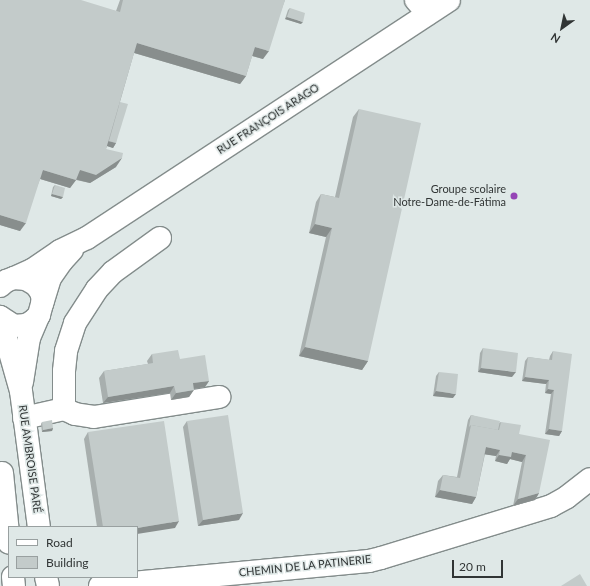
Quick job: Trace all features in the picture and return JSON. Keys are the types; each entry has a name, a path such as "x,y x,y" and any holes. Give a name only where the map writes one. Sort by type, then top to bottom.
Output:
{"street":[{"name":"RUE FRANÇOIS ARAGO","path":"41,309 47,286 56,269 69,253 87,238 422,7 449,0"},
{"name":"RUE FRANÇOIS ARAGO","path":"5,282 32,270 60,251 87,238"},
{"path":"64,408 64,371 66,351 75,323 97,289 113,272 160,238"},
{"path":"0,317 10,324 22,326 33,321 41,309 41,292 33,282 22,278 5,282"},
{"name":"RUE AMBROISE PARÉ","path":"21,391 23,365 29,338 41,309"},
{"name":"RUE AMBROISE PARÉ","path":"0,317 21,391 39,526"},
{"path":"24,418 64,408 75,414 94,418 219,398"},
{"path":"2,473 8,533"},
{"name":"CHEMIN DE LA PATINERIE","path":"100,586 368,561 551,506 567,497 590,479"}],"building":[{"path":"0,0 81,0 120,12 123,0 285,0 269,51 255,47 246,76 137,43 106,149 123,153 122,158 96,175 80,170 76,180 43,170 26,223 0,215"},
{"path":"290,8 305,13 303,22 287,17"},
{"path":"120,102 128,104 116,143 109,141"},
{"path":"359,109 421,123 368,361 305,347 332,228 315,224 321,194 339,198"},
{"path":"55,185 65,188 63,197 52,194"},
{"path":"483,348 518,353 516,372 481,368"},
{"path":"178,350 180,359 205,355 209,381 193,383 194,390 176,393 174,386 108,397 104,371 153,363 152,354"},
{"path":"553,351 572,354 562,431 549,429 554,390 548,389 549,380 525,377 528,357 552,360"},
{"path":"439,372 458,374 456,394 436,391"},
{"path":"228,415 243,513 203,520 187,421"},
{"path":"471,415 500,421 498,430 471,425 469,427"},
{"path":"52,420 53,428 43,430 42,422"},
{"path":"164,421 179,521 138,528 138,526 103,526 88,432"},
{"path":"501,422 521,425 519,434 550,440 539,493 518,499 526,455 512,452 511,457 499,455 500,450 486,447 476,497 440,490 443,475 460,478 471,425 499,430"},
{"path":"580,574 587,586 561,586"}],"place":[{"name":"Groupe scolaire Notre-Dame-de-Fátima","path":"514,196"}]}
